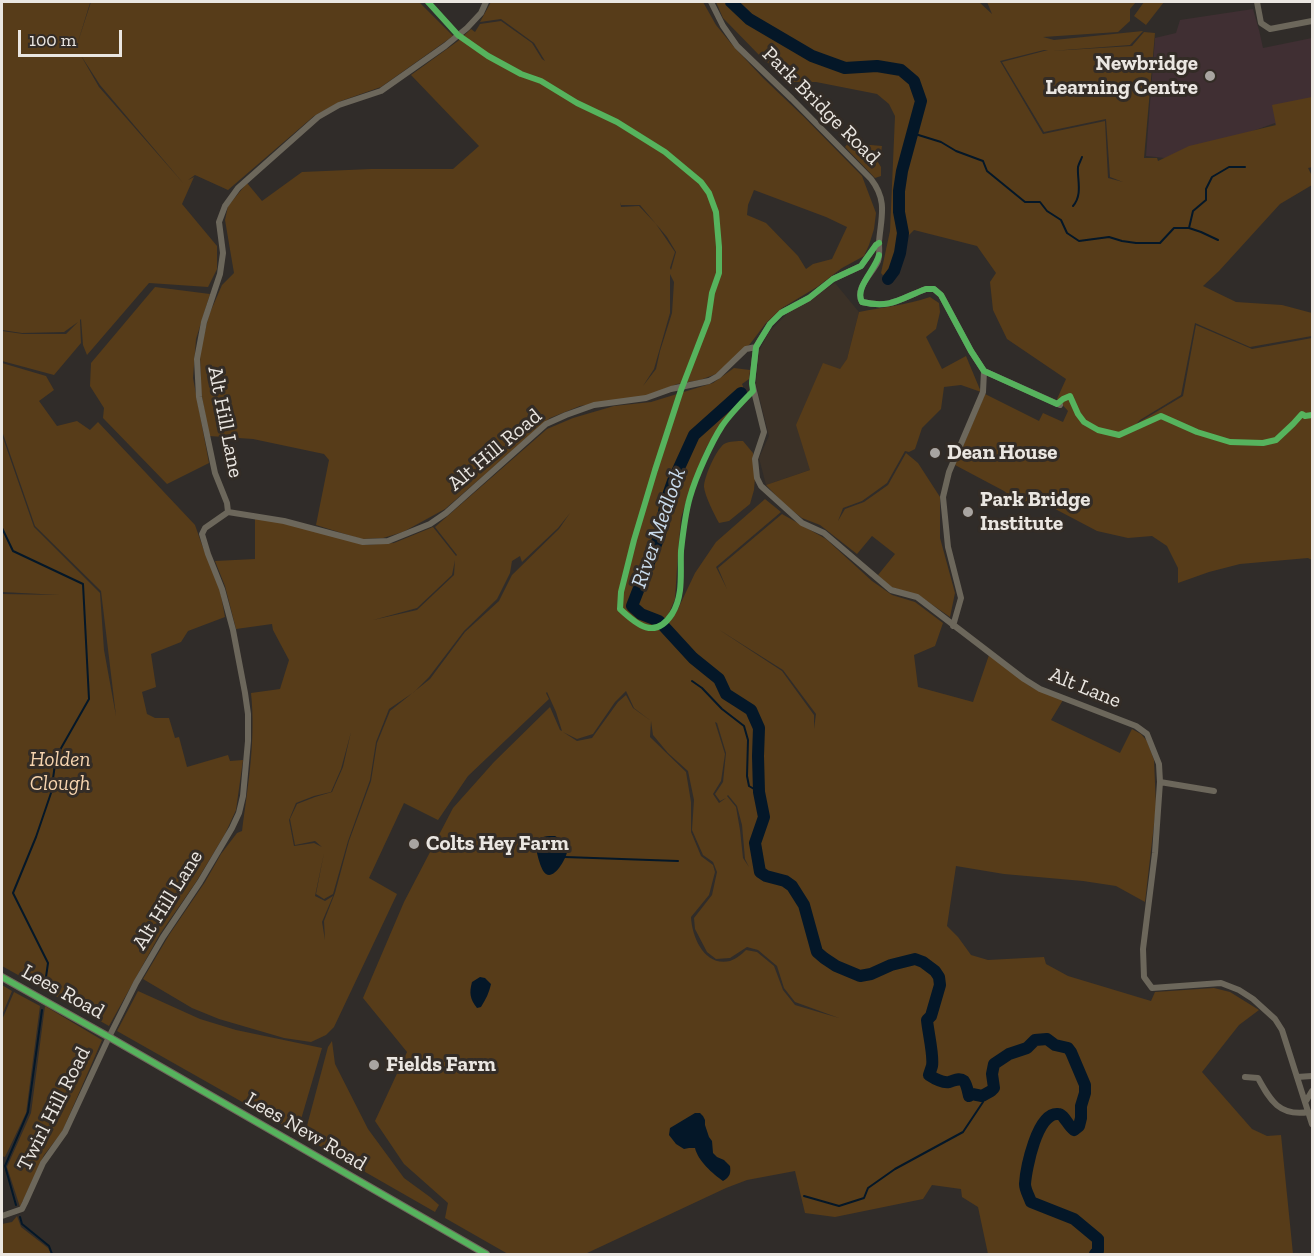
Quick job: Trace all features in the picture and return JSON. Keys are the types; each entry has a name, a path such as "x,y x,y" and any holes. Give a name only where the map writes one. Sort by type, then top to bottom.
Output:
{"main road":[{"name":"Lees Road","path":"2,977 109,1037"},
{"name":"Lees New Road","path":"109,1037 486,1254"}],"street":[{"name":"Alt Hill Lane","path":"109,1037 148,962 232,828 243,796 248,741 245,693 233,630 222,589 202,534 205,528 228,512 227,503 215,473 199,397 197,358 204,322 220,274 223,253 219,222 225,206 238,188 318,117 339,105 381,91 467,28 481,13 486,2"},
{"name":"Park Bridge Road","path":"711,2 723,26 737,46 878,188 883,210 879,258 861,290 862,302 873,305 887,303 899,301 926,289 937,290 984,371"},
{"path":"1257,2 1261,23 1270,29 1312,21"},
{"name":"Alt Hill Road","path":"228,512 284,521 363,542 388,541 430,524 446,513 546,424 594,405 646,398 671,389 710,381 718,376 746,349 756,347 770,324 781,313 809,298 833,279 861,266 879,243"},
{"name":"Alt Lane","path":"756,347 752,383 764,432 755,459 757,478 761,486 802,523 824,533 891,590 917,597 1024,679 1040,689 1143,729 1147,734 1159,764 1160,782 1155,853 1143,949 1144,977 1152,988 1221,983 1239,990 1275,1019 1282,1030 1312,1124"},
{"path":"953,626 961,598 948,547 943,497 949,472 983,392 984,371 1060,405"},
{"path":"1160,782 1214,791"},
{"name":"Twirl Hill Road","path":"2,1216 22,1209 43,1163 65,1132 109,1037"},
{"path":"1297,1077 1312,1075"},
{"path":"1245,1077 1258,1078 1269,1099 1275,1105 1289,1111 1309,1112"},
{"path":"1306,1101 1312,1092"}],"shaded area":[{"name":"Newbridge Learning Centre","path":"1253,9 1263,48 1312,38 1312,167 1284,172 1275,123 1174,159 1146,156 1155,38 1176,33 1180,20"},
{"path":"835,283 859,312 847,359 840,370 810,470 766,485 759,458 769,436 756,384 759,351 769,332 788,313"}],"green space":[{"path":"2,2 90,3 76,48 91,2 419,2 453,36 381,87 341,101 314,116 228,190 195,175 188,180 194,177 182,204 217,246 217,269 208,287 149,283 87,355 83,345 81,319 81,343 54,375 2,361 2,331 23,334 66,334 78,322 64,332 22,333 2,330","holes":["80,54 100,85 184,184 99,87"]},
{"path":"491,2 703,2 716,25 734,47 862,176 876,213 874,229 864,256 782,308 766,323 750,344 716,374 700,380 677,384 647,396 580,406 550,418 445,509 403,532 383,538 361,539 316,525 329,460 324,454 253,439 209,436 201,391 200,351 209,315 222,285 234,273 225,220 228,206 247,183 262,201 302,172 453,169 479,146 411,75 471,29 475,32 480,24 501,21 532,43 545,61 534,43 501,19 480,22","holes":["754,190 847,227 832,259 813,264 806,269 798,256 766,223 747,215","620,202 621,205 640,205 667,237 676,252 671,270 675,252 656,224 639,206 621,207","670,274 674,282 672,313 656,369 643,386 654,369 670,313"]},
{"path":"716,2 979,2 992,14 987,2 1136,2 1130,9 1130,21 1118,32 1043,37 1054,40 1143,31 1130,45 1051,51 1132,46 1144,32 1155,33 1144,158 1157,158 1158,161 1189,146 1276,125 1272,105 1312,97 1312,167 1308,168 1312,176 1312,185 1280,204 1203,286 1236,302 1282,305 1312,313 1312,336 1250,347 1195,323 1181,395 1140,420 1130,431 1141,421 1183,396 1196,325 1252,349 1312,338 1312,560 1308,558 1240,564 1178,583 1178,568 1167,546 1152,536 1128,538 1097,531 1040,501 1017,502 1004,491 955,465 985,394 1039,421 1043,413 1063,422 1068,411 1057,399 1066,379 1007,339 993,310 990,282 996,273 977,246 914,230 900,244 890,284 881,273 890,231 895,116 889,104 877,94 816,82 790,82 760,56 723,18","holes":["1048,50 1002,62 1044,132 1106,119 1110,177 1123,182 1108,178 1105,121 1043,134 1000,61"]},
{"path":"1144,2 1164,2 1146,25 1134,16"},
{"path":"848,143 882,146 881,153 876,159 881,167 881,176 875,178 845,147"},
{"path":"155,287 210,294 196,339 193,378 209,463 167,484 103,418 104,408 90,386 91,363"},
{"path":"930,297 939,303 940,312 936,329 926,337 942,369 966,356 981,392 961,385 944,387 941,409 922,428 915,449 905,451 887,483 862,501 843,508 838,521 845,509 864,502 888,485 906,453 918,463 940,497 940,538 955,593 950,617 918,595 891,587 878,575 895,554 872,536 857,554 820,525 802,518 785,505 766,485 810,470 796,425 823,363 840,369 847,359 859,312"},
{"name":"Holden Clough","path":"2,363 46,376 54,390 39,401 57,426 77,421 90,430 98,422 195,525 220,590 225,617 188,631 181,642 151,654 156,687 142,692 147,714 155,718 169,718 175,738 179,737 187,767 228,755 230,761 243,760 236,810 225,834 196,882 160,934 109,1026 2,966 2,594 60,595 2,592 2,435 34,527 100,593 104,650 116,716 101,591 35,526 2,431"},
{"path":"734,368 750,370 749,379 742,384 746,394 706,448 690,489 681,518 675,599 662,630 677,611 695,573 716,542 765,499 781,512 716,567 727,589 718,568 782,514 826,539 872,581 892,595 915,602 943,623 935,646 914,655 918,687 973,702 989,655 1031,687 1063,700 1051,720 1120,753 1132,729 1141,734 1147,741 1154,760 1156,807 1145,902 1116,886 1004,874 956,866 947,926 971,955 988,960 1044,957 1046,964 1068,976 1151,1001 1155,992 1214,988 1230,992 1259,1010 1239,1025 1202,1072 1252,1129 1267,1136 1281,1135 1293,1254 988,1254 978,1207 962,1197 961,1189 932,1185 923,1199 835,1217 805,1213 795,1171 747,1180 726,1188 585,1254 508,1254 445,1218 448,1203 404,1164 375,1121 407,1052 363,998 404,902 453,808 494,762 550,707 562,731 547,692 549,699 468,776 438,820 404,803 369,878 397,894 334,1027 326,1035 311,1042 284,1038 219,1019 192,1008 143,979 221,854 237,833 242,831 252,745 251,693 280,689 289,660 272,624 236,629 225,586 215,561 255,559 255,517 366,545 394,543 433,527 456,556 435,527 547,429 573,418 614,406 651,402 713,383","holes":["570,513 559,529 512,575 499,601 465,632 430,679 415,691 429,677 464,631 497,599 510,573 512,561 520,556 522,562 558,528","455,560 454,575 417,610 373,620 417,608 452,575","718,629 783,670 816,714 814,729 814,715 782,671","626,691 634,708 651,721 633,708 626,695 618,702 592,738 577,741 563,732 577,739 593,734 615,702","412,693 390,711 377,743 371,781 349,841 335,893 324,921 325,940 322,922 333,896 325,901 315,896 324,853 316,894 324,899 333,894 348,841 370,780 376,742 389,709","651,721 653,735 688,771 694,800 692,830 703,855 713,862 717,872 712,895 694,918 695,929 707,952 716,959 730,958 747,947 758,950 777,966 784,988 795,1002 839,1018 795,1005 783,990 774,966 757,952 746,950 730,961 721,962 707,955 697,942 691,917 709,895 715,872 713,865 701,856 691,832 691,802 686,772 650,737","715,722 726,753 723,782 715,794 720,801 726,798 719,803 713,794 721,781 725,754","351,732 343,767 332,792 297,804 290,819 295,845 315,841 322,847 314,843 294,846 289,820 296,803 331,792 341,769","728,795 737,806 742,825 745,859 749,867 743,858 736,807"]},
{"path":"743,441 753,453 755,477 750,504 729,521 719,523 705,491 706,477 714,458 724,444"},
{"path":"2,985 12,991 2,1015"},
{"path":"138,991 200,1019 236,1030 322,1048 297,1133 117,1031"},
{"path":"14,992 40,1006 26,1113 5,1157 2,1156 2,1020"},
{"path":"45,1006 102,1040 62,1132 44,1155 20,1207 7,1167 31,1113"},
{"path":"332,1041 335,1064 368,1129 404,1178 439,1205 435,1212 304,1137 328,1047"},
{"path":"17,1216 21,1227 48,1248 51,1254 2,1254 2,1224 12,1222"}],"water":[{"path":"555,836 566,843 567,852 559,868 549,875 542,868 535,842 542,837"},
{"path":"480,977 485,978 491,984 483,1004 477,1008 471,996 471,989 472,982"},
{"path":"695,1113 700,1113 705,1120 712,1141 713,1153 730,1166 730,1175 723,1181 703,1162 695,1148 684,1149 676,1144 669,1135 670,1128"}],"waterway":[{"name":"River Medlock","path":"731,2 749,19 812,56 845,68 877,66 901,70 914,81 921,101 902,171 899,191 899,212 903,233 900,253 894,271 888,279"},
{"path":"912,133 941,142 956,151 983,161 987,171 1025,202 1040,202 1047,211 1061,220 1067,233 1079,241 1109,237 1136,243 1160,243 1174,228 1189,228 1193,211 1206,200 1206,189 1212,177 1229,167 1245,167"},
{"path":"1073,206 1078,197 1078,167 1082,157"},
{"path":"1189,228 1218,240"},
{"name":"River Medlock","path":"741,393 694,435 673,481 666,501 660,534 632,606 641,614 659,621 693,658 719,679 726,694 751,710 759,728 759,792 764,817 755,843 760,872 792,886 804,905 817,952 836,966 860,976 915,959 923,962 939,977 940,985 931,1016 927,1020 932,1050 932,1066 929,1075 944,1082 962,1080 966,1084 969,1096 972,1094 982,1096 994,1088 992,1074 994,1064 1009,1054 1027,1048 1035,1040 1047,1039 1055,1045 1068,1048 1071,1052 1085,1085 1079,1126 1074,1130 1058,1114 1044,1122 1030,1155 1025,1186 1031,1202 1074,1219 1098,1239 1098,1251 1095,1254"},
{"path":"2,528 13,551 83,584 89,699 56,757 51,793 13,893 48,963 45,984"},
{"path":"692,681 744,726 748,740 749,786 759,792"},
{"path":"565,857 678,861"},
{"path":"16,1205 5,1166 28,1112 42,1010"},
{"path":"804,1196 839,1206 864,1198 868,1188 895,1169 963,1132 983,1102 982,1096"},
{"path":"20,1217 22,1224 49,1246 52,1254"}],"cycle path":[{"path":"428,2 458,35 488,56 521,74 541,81 577,103 617,122 665,152 701,182 709,193 716,212 719,273 712,293 708,320 681,390 655,470 621,592 620,609 639,624 653,628 659,626 666,622 676,607 680,591 681,551 688,503 700,470 722,426 753,391 756,347 770,324 781,313 809,298 833,279 861,266 879,243"},
{"path":"879,255 863,285 860,297 862,302 889,303 926,289 934,289 941,295 984,371 1057,404 1070,396 1084,422 1098,430 1119,435 1161,416 1197,432 1230,442 1263,443 1276,440 1302,414 1312,415"},
{"path":"2,977 486,1254"}],"place":[{"name":"Newbridge Learning Centre","path":"1210,76"},
{"name":"Dean House","path":"935,453"},
{"name":"Park Bridge Institute","path":"968,512"},
{"name":"Colts Hey Farm","path":"414,844"},
{"name":"Fields Farm","path":"374,1065"}]}
